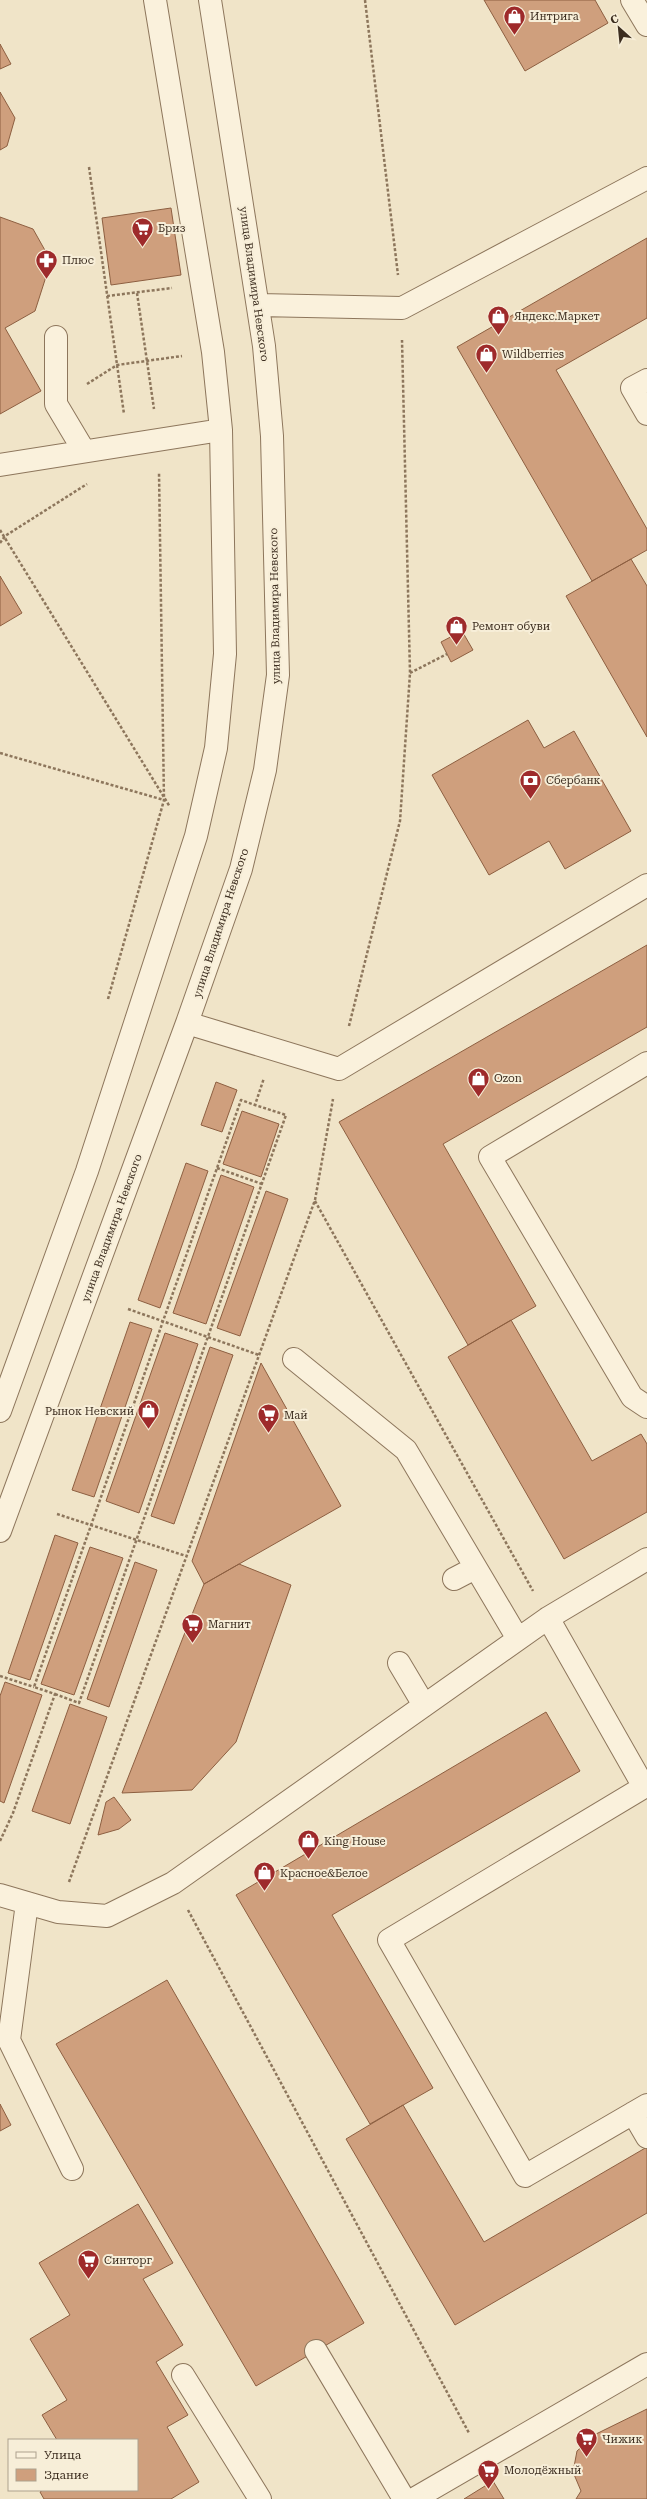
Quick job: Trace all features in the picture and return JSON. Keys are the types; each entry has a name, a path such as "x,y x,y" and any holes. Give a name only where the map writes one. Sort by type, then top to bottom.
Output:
{"street":[{"path":"0,1411 87,1171 196,836 216,748 225,654 221,430 213,352 155,0"},
{"name":"улица Владимира Невского","path":"0,1531 187,1023 241,869 265,770 278,675 272,436 259,305 210,0"},
{"path":"632,0 647,25"},
{"path":"259,305 402,308 647,178"},
{"path":"56,337 56,404 84,451"},
{"path":"647,380 632,388 647,414"},
{"path":"0,465 221,430"},
{"path":"187,1023 339,1069 647,885"},
{"path":"647,1063 490,1157 632,1397 647,1407"},
{"path":"294,1359 406,1450 518,1639"},
{"path":"0,1895 58,1912 107,1916 173,1883 548,1618 647,1559"},
{"path":"454,1579 475,1568"},
{"path":"548,1618 644,1787 389,1940 525,2176 640,2109 647,2137"},
{"path":"399,1663 424,1706"},
{"path":"27,1903 9,2040 72,2169"},
{"path":"316,2351 404,2499"},
{"path":"414,2499 482,2458 647,2364"},
{"path":"183,2375 260,2499"}],"path":[{"path":"58,1912 315,1200 339,1069 400,821 410,674 402,308 366,0"},
{"path":"88,167 128,444"},
{"path":"107,296 202,285"},
{"path":"107,1004 164,800 158,439 137,293"},
{"path":"56,404 117,365 213,352"},
{"path":"0,543 6,536 92,481"},
{"path":"0,530 6,536 164,800 196,836"},
{"path":"410,674 447,654"},
{"path":"0,753 164,800"},
{"path":"255,1105 261,1088"},
{"path":"0,1676 79,1702 286,1115 241,1100 34,1687"},
{"path":"217,1168 262,1184"},
{"path":"315,1200 548,1618"},
{"path":"128,1309 259,1355"},
{"path":"57,1514 186,1556"},
{"path":"0,1841 14,1813 56,1694"},
{"path":"173,1883 482,2458"}],"building":[{"path":"484,0 595,0 608,23 525,71"},
{"path":"0,44 11,64 0,69"},
{"path":"0,92 15,118 7,146 0,150"},
{"path":"171,208 181,275 111,285 102,218"},
{"path":"0,217 33,229 51,261 35,311 5,328 41,391 0,414"},
{"path":"647,238 647,318 556,370 647,529 647,550 592,581 457,347"},
{"path":"631,559 647,586 647,737 566,596"},
{"path":"0,576 22,613 0,626"},
{"name":"Ремонт обуви","path":"462,631 473,650 451,662 441,642"},
{"name":"Сбербанк","path":"528,720 544,748 574,731 631,831 565,869 549,841 489,875 432,775"},
{"path":"647,945 647,1027 443,1144 536,1306 468,1345 339,1122"},
{"path":"216,1082 237,1090 222,1132 201,1125"},
{"path":"242,1111 279,1124 261,1177 223,1164"},
{"path":"186,1163 208,1171 160,1308 138,1300"},
{"path":"221,1175 254,1187 206,1324 173,1313"},
{"path":"266,1191 288,1199 240,1336 217,1328"},
{"path":"511,1320 592,1461 641,1434 647,1444 647,1512 564,1559 448,1357"},
{"path":"130,1322 152,1329 94,1497 72,1490"},
{"path":"165,1333 198,1344 139,1513 106,1501"},
{"path":"210,1347 233,1355 174,1524 151,1516"},
{"name":"Май","path":"261,1363 341,1506 204,1584 192,1561"},
{"path":"55,1535 78,1543 30,1680 8,1673"},
{"path":"90,1547 123,1558 74,1695 41,1684"},
{"path":"135,1562 157,1570 109,1707 87,1699"},
{"path":"239,1564 291,1585 236,1742 192,1790 122,1793 204,1584"},
{"path":"5,1682 42,1695 4,1803 0,1801 0,1696"},
{"path":"70,1704 107,1717 70,1824 32,1811"},
{"path":"546,1712 580,1771 332,1915 433,2088 370,2124 236,1895"},
{"path":"114,1797 131,1820 119,1829 98,1835 106,1802"},
{"path":"167,1980 364,2323 256,2386 56,2044"},
{"path":"0,2104 11,2125 0,2131"},
{"path":"403,2105 484,2242 647,2147 647,2213 455,2325 346,2139"},
{"path":"138,2204 173,2263 143,2279 183,2345 156,2362 188,2415 167,2427 199,2482 171,2499 44,2499 40,2492 42,2491 138,2491 138,2439 56,2439 42,2415 67,2400 30,2339 70,2315 39,2263"},
{"path":"647,2409 647,2499 576,2499 581,2491 573,2472 577,2451 596,2434"},
{"name":"Молодёжный","path":"493,2481 504,2499 464,2499"}],"place":[{"name":"Интрига","path":"514,36"},
{"name":"Бриз","path":"143,248"},
{"name":"Плюс","path":"46,280"},
{"name":"Яндекс.Маркет","path":"498,336"},
{"name":"Wildberries","path":"486,374"},
{"name":"Ремонт обуви","path":"457,646"},
{"name":"Сбербанк","path":"530,800"},
{"name":"Ozon","path":"479,1098"},
{"name":"Рынок Невский","path":"149,1430"},
{"name":"Май","path":"268,1434"},
{"name":"Магнит","path":"192,1644"},
{"name":"King House","path":"308,1860"},
{"name":"Красное&Белое","path":"265,1892"},
{"name":"Синторг","path":"88,2280"},
{"name":"Чижик","path":"586,2458"},
{"name":"Молодёжный","path":"489,2490"}]}
